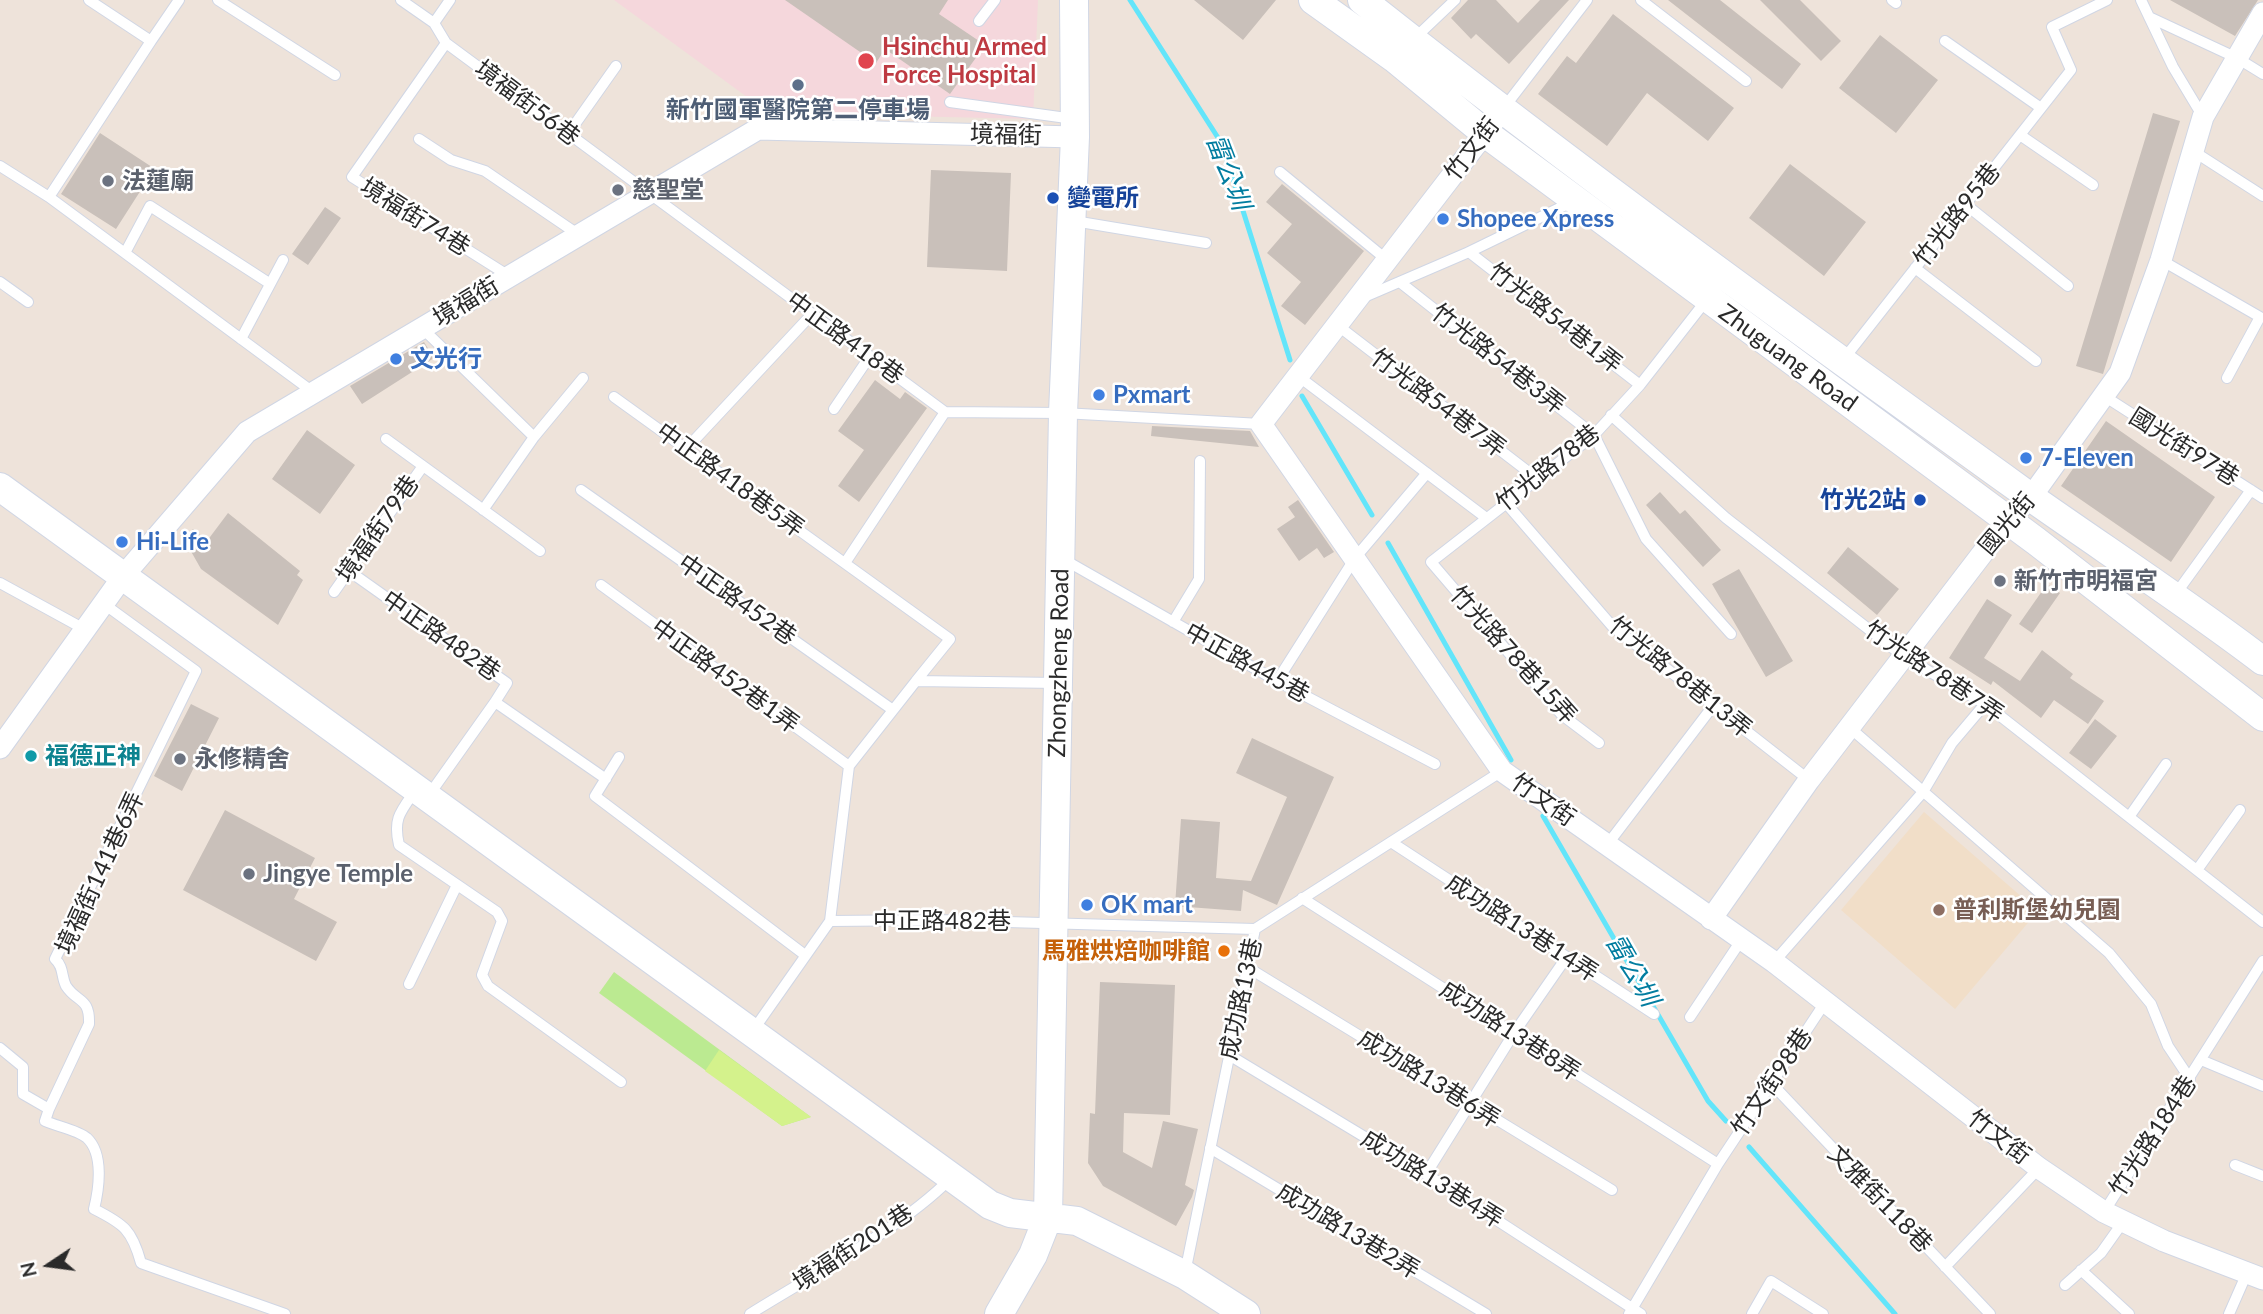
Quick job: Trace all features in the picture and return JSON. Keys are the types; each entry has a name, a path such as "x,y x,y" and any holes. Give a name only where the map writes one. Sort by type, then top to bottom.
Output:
{"street":[{"name":"Zhongzheng Road","path":"999,1314 1033,1255 1048,1217 1063,413 1074,128 1074,0"},
{"name":"Zhuguang Road","path":"1313,0 1394,58 1485,133 2008,520 2263,717"},
{"name":"Zhuguang Road","path":"1363,0 1503,109 1843,360 2031,497 2175,595 2263,661"},
{"name":"國光街","path":"1711,919 1809,780 2008,520 2031,497 2120,373 2161,260 2203,117 2263,13"},
{"name":"竹文街","path":"1503,109 1261,424 1503,771 1774,962 2039,1168 2104,1212 2255,1276"},
{"name":"境福街","path":"0,748 124,575 247,432 758,129 1074,128"},
{"path":"0,487 990,1205 1010,1213 1077,1221 1185,1275 1246,1314"}],"lane":[{"path":"89,0 151,41"},
{"path":"49,197 179,0"},
{"path":"218,0 335,75"},
{"path":"401,0 434,23 450,0"},
{"path":"979,21 995,0"},
{"path":"1413,40 1455,0"},
{"path":"1503,109 1587,0"},
{"path":"1641,0 1746,81"},
{"name":"竹光路95巷","path":"1843,360 2071,70 2052,27 2107,0"},
{"path":"2141,0 2173,67 2203,117"},
{"path":"2149,17 2237,58 2263,74"},
{"name":"境福街56巷","path":"434,23 446,43 649,194"},
{"path":"1945,41 2041,108"},
{"name":"境福街74巷","path":"446,43 352,177 509,276"},
{"path":"568,134 616,66"},
{"path":"950,102 1074,128"},
{"path":"2020,135 2093,185"},
{"path":"419,139 451,160 485,171 579,235"},
{"path":"2193,151 2263,196"},
{"path":"0,166 49,197 313,392"},
{"path":"1280,173 1387,260"},
{"name":"中正路418巷","path":"649,194 945,412"},
{"path":"1356,300 1401,283 1577,200"},
{"path":"1965,204 2068,286"},
{"path":"125,253 150,206 270,284"},
{"path":"1071,221 1206,243"},
{"name":"竹光路54巷1弄","path":"1469,252 1640,385"},
{"path":"241,339 283,260"},
{"path":"2161,260 2260,317 2227,378"},
{"path":"1915,268 2036,361"},
{"path":"0,282 28,302"},
{"name":"竹光路54巷3弄","path":"1401,283 1594,435"},
{"name":"竹光路78巷","path":"1431,562 1485,517 1539,480 1594,435 1640,385 1708,298"},
{"path":"686,449 812,314"},
{"name":"竹光路54巷7弄","path":"1337,325 1539,480"},
{"path":"422,328 534,437"},
{"path":"834,409 870,356"},
{"path":"1298,376 1485,517"},
{"path":"483,510 534,437 583,378"},
{"name":"國光街97巷","path":"2104,396 2263,498"},
{"name":"中正路418巷5弄","path":"614,397 950,639 916,681"},
{"path":"845,563 945,412 1063,413 1261,424"},
{"name":"竹光路78巷7弄","path":"1611,415 1726,517 1903,656 1985,704 2263,922"},
{"path":"1594,435 1646,539 1731,634"},
{"name":"境福街79巷","path":"386,439 540,551"},
{"path":"1173,622 1199,579 1200,461"},
{"name":"境福街79巷","path":"334,592 423,466"},
{"path":"1277,681 1355,558 1427,474"},
{"name":"中正路452巷","path":"581,490 893,710"},
{"path":"2175,595 2251,490"},
{"name":"竹光路78巷13弄","path":"1505,502 1612,626 1809,780"},
{"name":"中正路445巷","path":"1061,558 1277,681 1435,764"},
{"name":"竹光路78巷15弄","path":"1431,562 1562,715 1599,743"},
{"name":"中正路482巷","path":"349,571 507,683 495,702 606,779"},
{"path":"0,583 86,631"},
{"name":"中正路452巷1弄","path":"601,585 849,766"},
{"name":"境福街141巷6弄","path":"49,1109 89,1024 89,1011 66,985 61,965 55,959 196,671 104,604"},
{"path":"752,1032 830,921 849,766 916,681 1058,683"},
{"path":"495,702 422,793 401,810 394,826 399,845 497,912 502,920 482,975 488,986 621,1082"},
{"path":"1774,962 1923,792 1952,743 1985,704"},
{"path":"1607,845 1713,706"},
{"path":"1849,727 2109,953 2151,1003 2168,1046 2190,1079"},
{"path":"620,757 595,796 805,954"},
{"path":"2130,817 2166,764"},
{"name":"成功路13巷","path":"1185,1275 1255,929 1503,771"},
{"path":"2197,870 2240,810"},
{"name":"成功路13巷14弄","path":"1391,842 1654,1014"},
{"path":"409,984 457,885"},
{"name":"成功路13巷8弄","path":"1302,898 1718,1164"},
{"name":"中正路482巷","path":"830,921 1054,923 1255,929"},
{"path":"1690,1017 1742,939"},
{"path":"1426,1174 1514,1033 1566,958"},
{"name":"竹光路184巷","path":"2104,1212 2263,961"},
{"name":"成功路13巷6弄","path":"1247,967 1612,1190"},
{"name":"竹文街98巷","path":"1634,1312 1718,1164 1826,1001"},
{"path":"0,1048 23,1067 23,1094 49,1109 45,1121 87,1138 94,1151 98,1171 99,1188 94,1209 123,1223 135,1242 141,1264 258,1310 285,1314"},
{"name":"成功路13巷4弄","path":"1229,1055 1426,1174 1634,1312"},
{"name":"竹光路184巷","path":"2202,1060 2263,1086"},
{"name":"文雅街118巷","path":"1772,1084 1990,1314"},
{"name":"成功路13巷2弄","path":"1210,1148 1486,1314"},
{"path":"2235,1166 2263,1176"},
{"path":"1945,1267 2039,1168"},
{"name":"境福街201巷","path":"750,1314 936,1194 952,1177"},
{"path":"2065,1284 2101,1252 2123,1222"},
{"path":"2081,1270 2129,1314"},
{"path":"2228,1314 2255,1276"},
{"path":"1752,1314 1771,1280 1823,1314"}],"shaded area":[{"name":"Hsinchu Armed Force Hospital","path":"614,0 1038,0 1033,119 769,113"},
{"name":"普利斯堡幼兒園","path":"1924,812 2038,911 1955,1009 1841,910"}],"green space":[{"path":"614,972 811,1117 782,1126 599,993"},
{"path":"719,1050 811,1117 782,1126 705,1071"}],"building":[{"path":"785,0 948,0 939,14 985,45 950,94 885,49 876,63"},
{"path":"1194,0 1276,0 1243,40"},
{"path":"1468,0 1496,0 1518,23 1540,0 1569,0 1509,64 1476,34 1471,39 1451,18"},
{"path":"1668,0 1720,0 1801,64 1782,89"},
{"path":"1760,0 1800,0 1841,41 1821,61"},
{"path":"2170,0 2258,0 2235,36"},
{"path":"1613,14 1734,108 1708,141 1647,93 1607,146 1538,94 1567,56 1576,63"},
{"path":"1880,35 1938,80 1896,133 1839,88"},
{"path":"2153,113 2180,121 2103,374 2076,366"},
{"name":"法蓮廟","path":"100,133 155,169 151,175 166,174 173,179 173,185 166,190 148,179 116,229 61,194"},
{"path":"1790,164 1866,222 1824,276 1749,218"},
{"path":"931,170 1011,173 1007,271 927,267"},
{"path":"1282,184 1364,251 1305,325 1281,306 1301,282 1267,253 1292,224 1266,202"},
{"path":"325,207 341,218 308,265 292,254"},
{"path":"424,342 434,358 362,404 350,386"},
{"path":"875,380 900,399 905,392 927,408 859,502 838,486 864,450 838,431"},
{"path":"2106,421 2215,497 2171,562 2061,486"},
{"path":"1152,426 1250,431 1259,447 1151,436"},
{"path":"307,430 355,465 320,514 272,479"},
{"path":"1660,492 1680,514 1685,510 1721,550 1703,567 1646,505"},
{"path":"1298,500 1334,552 1324,558 1317,548 1299,561 1277,529 1295,517 1288,507"},
{"path":"228,513 300,571 297,575 303,580 278,625 201,569 184,539 193,529 207,541"},
{"path":"1848,547 1899,589 1877,615 1827,573"},
{"path":"1739,569 1793,661 1766,677 1712,584"},
{"path":"2047,584 2060,593 2032,633 2019,624"},
{"path":"1987,599 2012,615 1984,658 2020,681 2042,650 2073,674 2070,678 2104,701 2088,724 2054,700 2041,718 1993,681 1991,685 1949,658"},
{"name":"永修精舍","path":"191,704 219,718 182,791 154,776"},
{"path":"2095,719 2117,736 2091,769 2069,753"},
{"path":"1252,738 1334,777 1277,905 1243,890 1241,911 1175,906 1181,819 1220,822 1216,878 1251,881 1287,797 1236,773"},
{"name":"Jingye Temple","path":"225,810 315,858 294,899 337,922 316,961 183,890"},
{"path":"1100,982 1175,985 1170,1115 1124,1113 1123,1152 1152,1168 1163,1121 1198,1129 1185,1185 1194,1190 1176,1226 1103,1186 1088,1163 1090,1113 1095,1114"}],"waterway":[{"name":"雷公圳","path":"1130,0 1222,144 1290,360"},
{"name":"雷公圳","path":"1302,396 1372,515"},
{"name":"雷公圳","path":"1388,543 1511,760"},
{"name":"雷公圳","path":"1543,816 1708,1101 1726,1121"},
{"name":"雷公圳","path":"1749,1147 1895,1314"}],"place":[{"name":"Hsinchu Armed Force Hospital","path":"866,61"},
{"name":"新竹國軍醫院第二停車場","path":"798,85"},
{"name":"法蓮廟","path":"108,181"},
{"name":"慈聖堂","path":"618,190"},
{"name":"變電所","path":"1053,198"},
{"name":"Shopee Xpress","path":"1443,219"},
{"name":"文光行","path":"396,359"},
{"name":"Pxmart","path":"1099,395"},
{"name":"7-Eleven","path":"2026,458"},
{"name":"竹光2站","path":"1920,500"},
{"name":"Hi-Life","path":"122,542"},
{"name":"新竹市明福宮","path":"2000,581"},
{"name":"福德正神","path":"31,756"},
{"name":"永修精舍","path":"180,759"},
{"name":"Jingye Temple","path":"249,874"},
{"name":"OK mart","path":"1087,905"},
{"name":"普利斯堡幼兒園","path":"1939,910"},
{"name":"馬雅烘焙咖啡館","path":"1224,951"}]}
